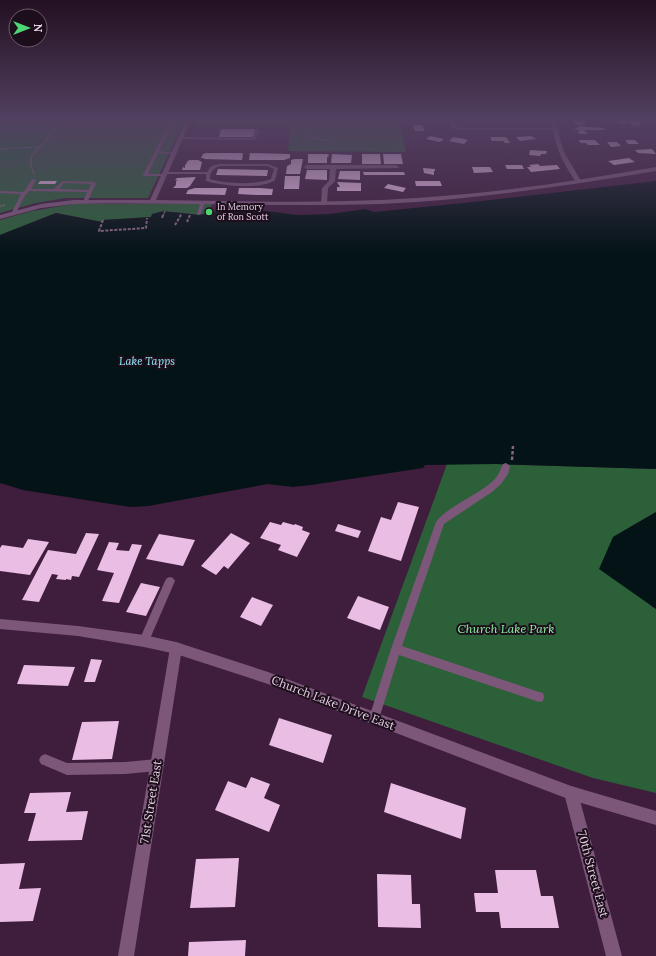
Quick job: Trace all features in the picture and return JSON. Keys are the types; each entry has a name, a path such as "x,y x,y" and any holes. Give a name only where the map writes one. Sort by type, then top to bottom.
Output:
{"street":[{"path":"152,202 168,165"},
{"path":"567,165 578,182"},
{"path":"307,167 396,167"},
{"path":"324,202 325,188 332,181 333,167"},
{"path":"0,217 14,212 52,204 84,202 379,202 428,199 524,189 656,170"},
{"name":"Church Lake Drive East","path":"0,624 78,631 144,640 176,648 268,678 571,793 656,818"},
{"name":"71st Street East","path":"126,956 176,648"},
{"name":"70th Street East","path":"571,793 614,956"}],"lane":[{"path":"150,165 145,175 208,173 214,167 220,165 268,165 276,168 273,180 266,183 213,183 208,180 208,173"},
{"path":"14,212 34,180"},
{"path":"56,190 63,182 94,183 84,202"},
{"path":"0,192 56,190 90,191"},
{"path":"199,214 203,202"},
{"path":"374,718 440,522 446,516 481,496 496,484 509,465"},
{"path":"144,640 170,581"},
{"path":"396,649 539,698"},
{"path":"45,760 67,769 125,768 157,765"}],"path":[{"path":"31,165 35,176 34,180"},
{"path":"162,218 166,211"},
{"path":"175,225 181,214"},
{"path":"187,222 190,215"},
{"path":"103,220 99,231 146,228 147,218"},
{"path":"509,465 513,446"}],"green space":[{"path":"0,165 164,165 148,198 65,198 36,203 0,213"},
{"path":"73,204 212,204 208,215 166,212 153,214 151,217 103,220 102,222 56,213 0,235 0,220 32,211"},
{"name":"Church Lake Park","path":"447,464 656,469 656,512 613,537 651,606 656,609 656,793 593,778 362,697"}],"water":[{"name":"Lake Tapps","path":"656,181 656,469 496,464 425,465 423,468 311,485 293,487 268,484 148,506 130,507 23,490 0,483 0,235 56,213 102,222 103,220 151,217 152,214 163,211 198,215 221,211 258,210 298,215 330,214 365,209 374,212"},
{"path":"656,512 656,609 599,569 613,537"}],"building":[{"path":"185,165 201,165 200,170 182,170 183,167 185,168"},
{"path":"302,165 300,174 286,174 287,166"},
{"path":"505,165 522,165 524,169 507,169"},
{"path":"529,165 557,165 560,169 531,172 527,167 531,167"},
{"path":"472,167 490,167 493,172 474,173"},
{"path":"423,168 435,169 434,175 424,173"},
{"path":"218,169 268,170 267,176 216,175"},
{"path":"307,170 327,170 327,180 305,179"},
{"path":"340,171 360,171 360,180 338,179"},
{"path":"363,172 404,172 405,175 364,175"},
{"path":"285,176 300,176 299,189 284,189"},
{"path":"196,177 187,188 173,188 178,180 175,180 177,178"},
{"path":"40,181 57,181 55,184 38,184"},
{"path":"415,181 440,181 442,186 416,186"},
{"path":"337,182 361,183 361,191 337,191 337,187 340,187"},
{"path":"388,184 406,188 403,192 384,188"},
{"path":"195,188 227,188 225,195 186,194 188,190"},
{"path":"239,188 273,189 272,195 258,195 238,194"},
{"path":"398,502 419,507 401,561 368,551 381,517 391,520"},
{"path":"270,522 281,525 283,522 295,524 303,527 302,530 310,533 297,557 278,550 281,545 260,538"},
{"path":"338,524 361,531 358,538 335,531"},
{"path":"86,533 99,534 79,577 72,576 71,580 56,579 58,575 52,574 39,602 22,600 48,550 76,554"},
{"path":"231,533 250,543 228,569 224,566 216,575 201,566"},
{"path":"159,534 195,540 183,566 146,559"},
{"path":"28,539 49,542 30,575 0,571 0,548 2,545 23,548"},
{"path":"109,542 119,543 116,550 129,551 132,544 142,545 119,603 102,601 114,573 97,570"},
{"path":"141,583 160,587 146,616 126,612"},
{"path":"358,596 389,607 380,630 347,618"},
{"path":"252,597 273,605 261,626 240,617"},
{"path":"91,659 102,660 95,682 84,682"},
{"path":"24,665 75,667 68,686 17,684"},
{"path":"279,718 332,735 323,763 269,745"},
{"path":"119,721 112,759 72,760 82,722"},
{"path":"251,777 270,784 264,798 280,805 269,832 215,810 228,781 246,788"},
{"path":"391,783 466,808 461,839 384,812"},
{"path":"71,792 66,812 88,811 82,840 28,841 36,813 24,813 30,793"},
{"path":"239,858 235,907 190,908 196,859"},
{"path":"25,863 19,889 41,888 33,921 0,922 0,864"},
{"path":"495,870 536,870 541,896 553,896 559,928 501,928 499,912 476,912 474,893 498,893"},
{"path":"377,874 411,875 412,904 420,904 421,928 378,927"},
{"path":"246,940 245,956 188,956 189,942"}],"place":[{"name":"In Memory of Ron Scott","path":"209,212"}]}
